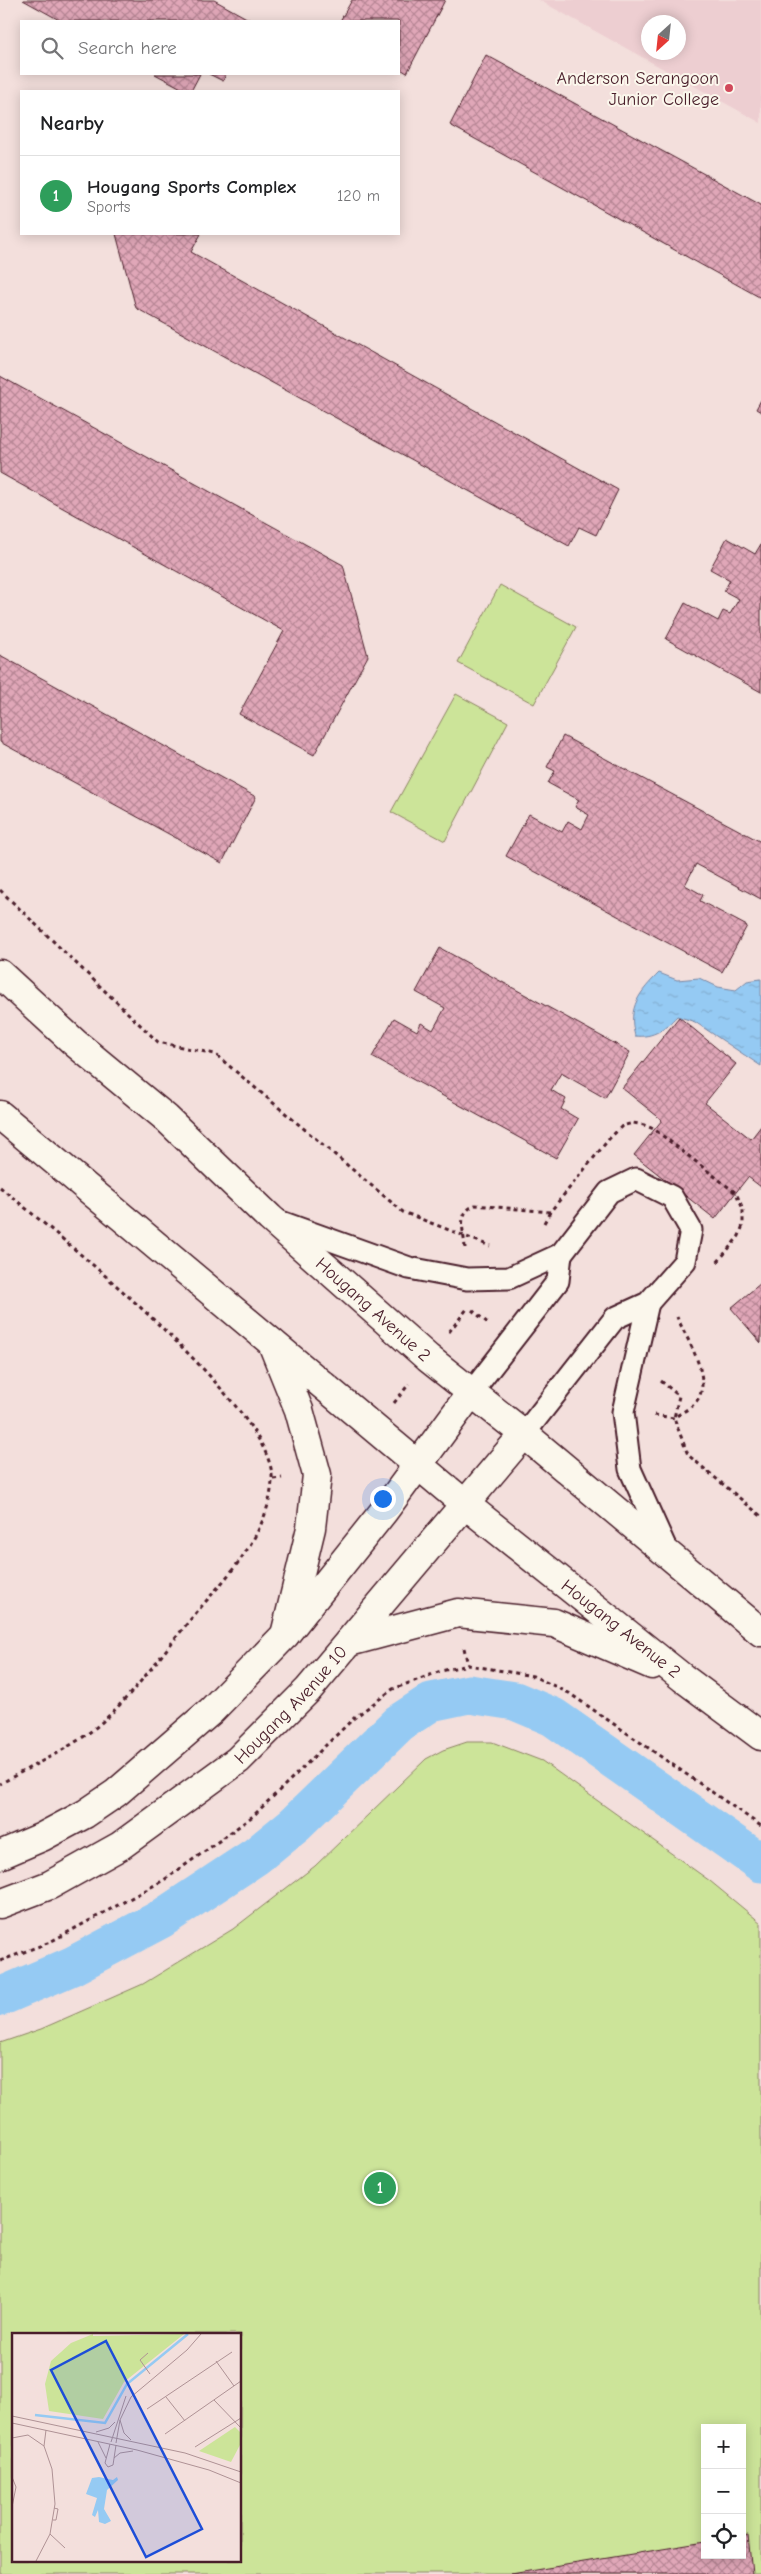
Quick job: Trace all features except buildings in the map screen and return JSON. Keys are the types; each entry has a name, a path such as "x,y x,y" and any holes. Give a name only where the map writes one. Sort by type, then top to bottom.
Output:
{"main road":[{"name":"Hougang Avenue 2","path":"0,974 75,1043 166,1118 270,1218 428,1358 524,1434 761,1632"},
{"name":"Hougang Avenue 2","path":"0,1115 466,1505 683,1678 761,1736"},
{"path":"271,1340 299,1410 317,1475 311,1528 285,1636"},
{"path":"0,1855 42,1837 86,1814 116,1793 211,1711 285,1636 419,1464 471,1393"},
{"name":"Hougang Avenue 10","path":"0,1904 50,1885 120,1846 238,1760 308,1690 524,1434"},
{"path":"349,1642 458,1613 554,1623 683,1678"}],"lane":[{"path":"270,1218 409,1268 467,1279 509,1278 560,1254 609,1192 636,1179 672,1197 691,1230 685,1261 648,1303 615,1318 524,1434"},
{"path":"471,1393 558,1282 560,1254"},
{"path":"648,1303 623,1412 630,1469 668,1553"}],"path":[{"path":"0,890 158,1042 215,1054 403,1212 495,1248"},
{"path":"464,1235 462,1215 466,1209 475,1205 550,1212 609,1139 622,1126 632,1124 654,1129 736,1193 743,1210 743,1225 739,1236 715,1266"},
{"path":"0,1187 102,1273 216,1380 243,1412 265,1450 273,1479 265,1519 245,1555 117,1707 90,1732 0,1784"},
{"path":"375,1428 468,1307"},
{"path":"674,1418 694,1404 701,1392 703,1376 676,1315"},
{"path":"656,1377 680,1396 674,1418 688,1454 761,1516"},
{"path":"0,1961 58,1937 164,1880 253,1816 354,1718 393,1689 441,1670 468,1665 533,1676 569,1693 761,1826"}],"shaded area":[{"name":"Anderson Serangoon Junior College","path":"539,0 761,0 761,123 647,60 686,60 686,15 641,15 641,57"}],"green space":[{"path":"500,585 576,627 534,704 458,663"},
{"path":"456,694 508,722 445,841 391,812"},
{"path":"467,1742 492,1742 542,1761 710,1881 761,1923 761,2574 0,2574 0,2043 41,2029 143,1984 233,1929 315,1866 426,1759 443,1750"}],"water":[{"path":"659,973 677,980 699,978 718,987 736,990 747,981 761,979 761,1066 695,1022 677,1016 659,1032 648,1036 635,1036 633,1026 634,1008 646,987"}],"waterway":[{"path":"0,1997 72,1966 161,1919 256,1856 295,1824 399,1723 431,1702 469,1694 515,1701 553,1717 761,1863"}],"place":[{"name":"Anderson Serangoon Junior College","path":"729,88"},
{"name":"Hougang Sports Complex","path":"380,2188"}]}
